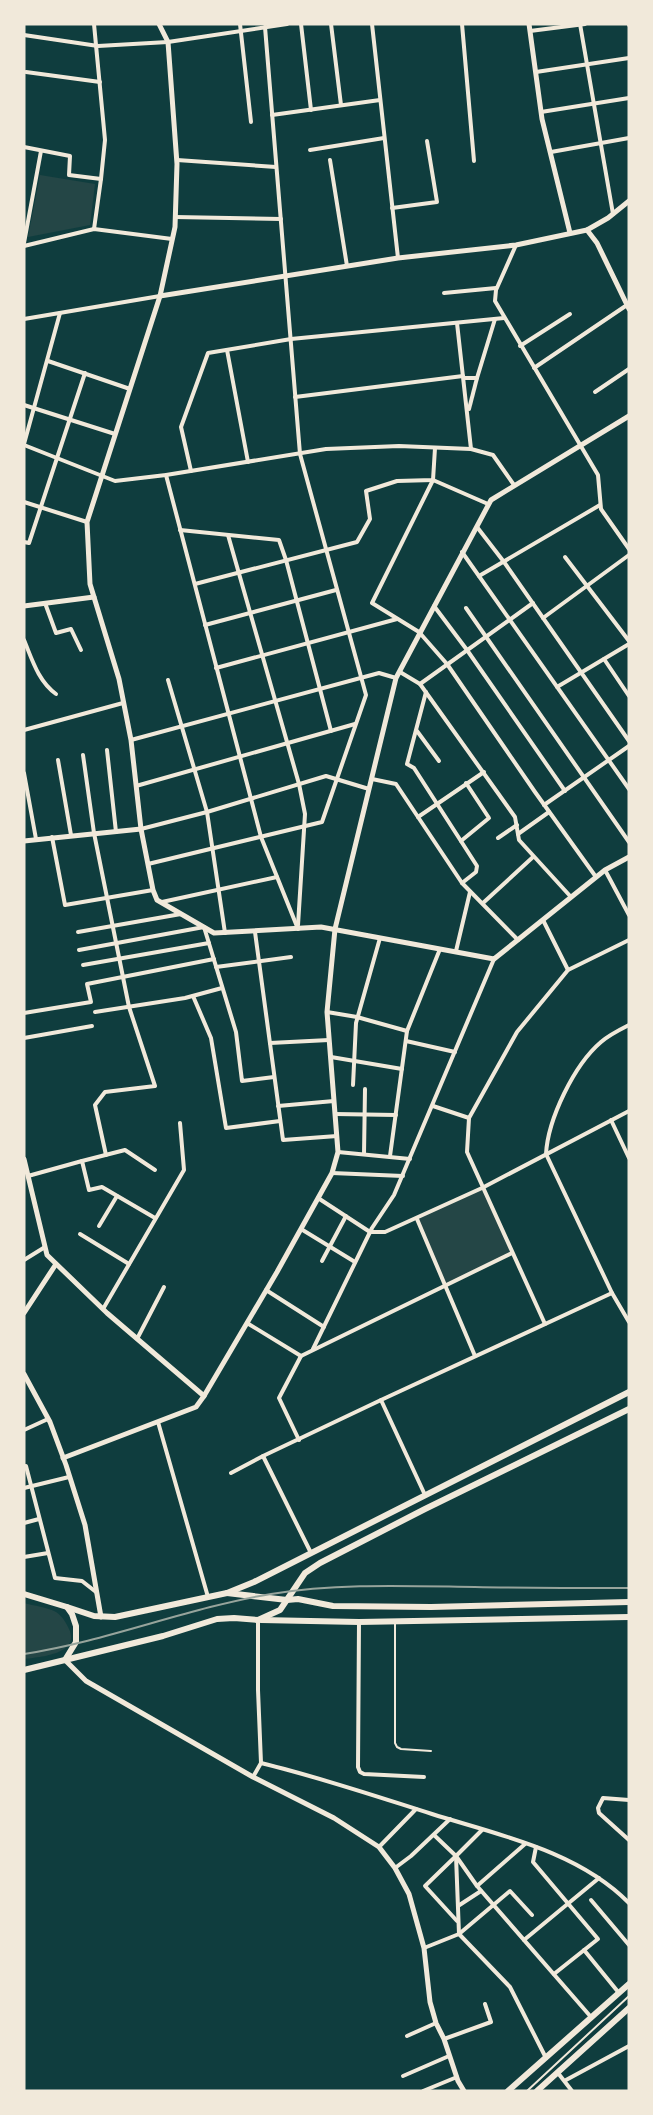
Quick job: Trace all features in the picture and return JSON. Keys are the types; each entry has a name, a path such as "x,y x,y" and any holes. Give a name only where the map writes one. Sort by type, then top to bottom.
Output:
{"main road":[{"path":"24,1594 101,1617 116,1617 227,1593 254,1582 629,1392"},
{"path":"258,1620 280,1610 305,1573 320,1563 629,1409"},
{"path":"227,1593 287,1600 298,1599 333,1606 431,1607 629,1602"},
{"path":"65,1660 73,1649 77,1635 74,1619 67,1607"},
{"path":"24,1670 163,1636 217,1619 359,1622 629,1617"},
{"path":"508,2091 629,1984"},
{"path":"537,2091 629,2008"}],"street":[{"path":"94,24 98,46 105,140 102,179 94,229"},
{"path":"159,24 168,42 177,160 175,227 160,296 87,522 90,584 119,679 131,740 141,829 153,890 157,900 214,933 335,928 494,959"},
{"path":"240,24 243,31 251,122"},
{"path":"24,34 98,46 168,42 286,24"},
{"path":"301,24 311,110"},
{"path":"331,24 341,105"},
{"path":"372,24 398,258"},
{"path":"462,24 474,160"},
{"path":"529,24 542,112 570,233"},
{"path":"530,31 582,24 613,214"},
{"path":"148,864 322,822 366,694 300,454 265,27"},
{"path":"536,72 629,58"},
{"path":"26,72 100,82"},
{"path":"542,112 629,98"},
{"path":"272,115 380,100"},
{"path":"310,150 384,138"},
{"path":"550,152 629,138"},
{"path":"392,208 437,202 427,141"},
{"path":"24,147 70,156 69,175 102,179"},
{"path":"41,151 24,245 94,229 171,239"},
{"path":"177,160 276,167"},
{"path":"330,160 347,266"},
{"path":"24,319 398,258 516,245 587,230 629,201"},
{"path":"175,218 281,219"},
{"path":"534,368 628,307 597,243 587,230"},
{"path":"516,245 497,288 495,301 598,475 601,509 629,549"},
{"path":"444,293 497,288"},
{"path":"60,313 24,444 115,481 326,449 399,446 471,449 493,455 514,485"},
{"path":"520,346 570,314"},
{"path":"191,471 181,427 208,353 291,339 504,318"},
{"path":"467,414 495,319"},
{"path":"457,323 471,449"},
{"path":"227,350 248,462"},
{"path":"48,361 130,389"},
{"path":"595,392 629,369"},
{"path":"24,542 29,543 85,373"},
{"path":"295,397 463,377 477,378"},
{"path":"24,405 115,434"},
{"path":"63,1458 196,1407 247,1323 332,1173 338,1152 327,1012 335,928 396,678 490,500 629,416"},
{"path":"435,448 433,480 372,603 419,632 447,664 596,877"},
{"path":"166,475 261,837 298,928"},
{"path":"195,584 357,542 370,519 365,493 367,490 398,481 433,480 488,504"},
{"path":"24,502 87,522"},
{"path":"479,576 600,505"},
{"path":"476,526 504,562 629,741"},
{"path":"180,530 279,540 331,731"},
{"path":"228,535 288,743 305,814 298,928"},
{"path":"462,552 629,789"},
{"path":"543,618 629,555"},
{"path":"557,687 629,642 565,557"},
{"path":"205,626 336,590"},
{"path":"24,606 94,597"},
{"path":"45,603 56,633 71,628 81,650"},
{"path":"420,684 533,603"},
{"path":"434,605 565,791"},
{"path":"466,608 629,842"},
{"path":"216,668 398,619"},
{"path":"24,639 36,669 56,694"},
{"path":"604,659 629,696"},
{"path":"131,740 379,672 396,678"},
{"path":"400,672 420,684 515,817 519,840 571,897"},
{"path":"168,680 207,812 225,933"},
{"path":"426,692 407,764 414,768 477,866 476,872 462,883"},
{"path":"24,730 123,703"},
{"path":"136,786 356,724"},
{"path":"416,730 439,761"},
{"path":"544,805 629,746"},
{"path":"106,750 116,832"},
{"path":"83,755 94,833 129,1007 155,1086 105,1092 95,1105 106,1155"},
{"path":"58,760 71,835"},
{"path":"418,817 484,772"},
{"path":"24,773 36,839"},
{"path":"24,841 141,829 207,812 326,776 369,789"},
{"path":"372,779 396,784 462,883 518,940"},
{"path":"461,841 489,818 466,783"},
{"path":"518,834 549,812"},
{"path":"498,838 517,824"},
{"path":"52,837 65,905 153,890"},
{"path":"483,904 533,858"},
{"path":"313,1349 370,1232 394,1195 403,1176 494,959 605,870 629,858"},
{"path":"605,870 629,915"},
{"path":"162,902 277,878"},
{"path":"456,951 471,891"},
{"path":"78,932 182,914"},
{"path":"543,920 568,970"},
{"path":"79,950 204,927"},
{"path":"204,927 236,1032 242,1081 274,1077"},
{"path":"255,932 283,1140 337,1136"},
{"path":"353,1085 357,1017 381,938"},
{"path":"545,1324 467,1152 469,1118 517,1032 568,970 629,940"},
{"path":"83,965 209,944"},
{"path":"390,1156 407,1031 440,948"},
{"path":"216,967 291,957"},
{"path":"24,1013 91,1002 87,984 214,959"},
{"path":"95,1012 193,996 222,988"},
{"path":"193,996 212,1038 226,1128 280,1121"},
{"path":"327,1012 357,1017 407,1031"},
{"path":"629,1025 601,1042 590,1052 571,1081 553,1116 546,1154 612,1293 629,1322"},
{"path":"24,1038 92,1026"},
{"path":"270,1043 329,1040"},
{"path":"406,1041 455,1052"},
{"path":"330,1057 402,1069"},
{"path":"363,1154 365,1089"},
{"path":"278,1106 334,1101"},
{"path":"433,1105 469,1118"},
{"path":"318,1198 370,1232 385,1232 482,1188 629,1111"},
{"path":"334,1113 396,1115"},
{"path":"611,1120 629,1158"},
{"path":"103,1309 184,1170 180,1123"},
{"path":"28,1176 125,1150 155,1170"},
{"path":"338,1152 410,1158"},
{"path":"24,1159 47,1255 103,1309 204,1396"},
{"path":"82,1161 89,1190 102,1187 155,1218"},
{"path":"332,1173 403,1176"},
{"path":"99,1226 117,1196"},
{"path":"322,1261 346,1216"},
{"path":"417,1219 475,1356"},
{"path":"301,1229 355,1262"},
{"path":"80,1234 129,1264"},
{"path":"24,1260 45,1247"},
{"path":"299,1440 279,1398 301,1356 512,1253"},
{"path":"24,1313 56,1264"},
{"path":"137,1339 164,1287"},
{"path":"266,1290 324,1327"},
{"path":"231,1473 381,1400 612,1293"},
{"path":"247,1323 301,1356"},
{"path":"24,1374 48,1419 63,1458 84,1525 101,1617"},
{"path":"381,1400 425,1495"},
{"path":"24,1430 48,1419"},
{"path":"158,1422 208,1597"},
{"path":"263,1456 311,1552"},
{"path":"26,1466 55,1578 82,1581 96,1592"},
{"path":"24,1488 69,1477"},
{"path":"24,1523 39,1519"},
{"path":"24,1557 48,1553"},
{"path":"253,1777 261,1763 258,1620"},
{"path":"359,1622 358,1767 360,1772 424,1777"},
{"path":"65,1660 86,1680 253,1777 334,1818 379,1847 395,1868 409,1894 424,1948 430,2002 436,2023 464,2091"},
{"path":"261,1763 318,1777 537,1847 599,1878 613,1887 629,1903"},
{"path":"629,1800 603,1798 598,1808 599,1813 629,1840"},
{"path":"379,1847 416,1809"},
{"path":"395,1868 450,1819"},
{"path":"458,1922 425,1886 482,1830"},
{"path":"434,1834 456,1856 477,1886 592,2017"},
{"path":"477,1886 525,1843"},
{"path":"537,1847 533,1862 598,1939 554,1974"},
{"path":"456,1856 459,1934 510,1987 546,2058"},
{"path":"524,1940 599,1878"},
{"path":"458,1906 482,1891"},
{"path":"424,1948 459,1934 510,1891 532,1915"},
{"path":"591,1900 629,1945"},
{"path":"584,1950 620,1993"},
{"path":"444,2039 492,2022 484,2004"},
{"path":"407,2036 436,2023"},
{"path":"566,2080 629,2046"},
{"path":"403,2076 449,2056"},
{"path":"558,2072 572,2091"},
{"path":"423,2091 457,2077"}],"lane":[{"path":"395,1621 395,1743 401,1749 431,1751"},
{"path":"527,2091 629,1996"}],"shaded area":[{"path":"40,175 95,184 90,225 28,237"},
{"path":"482,1188 512,1253 445,1286 417,1219"},
{"path":"24,1603 52,1610 62,1617 71,1636 70,1643 58,1652 24,1659"}],"railway":[{"path":"24,1654 86,1641 240,1600 322,1588 373,1586 629,1588"}]}
